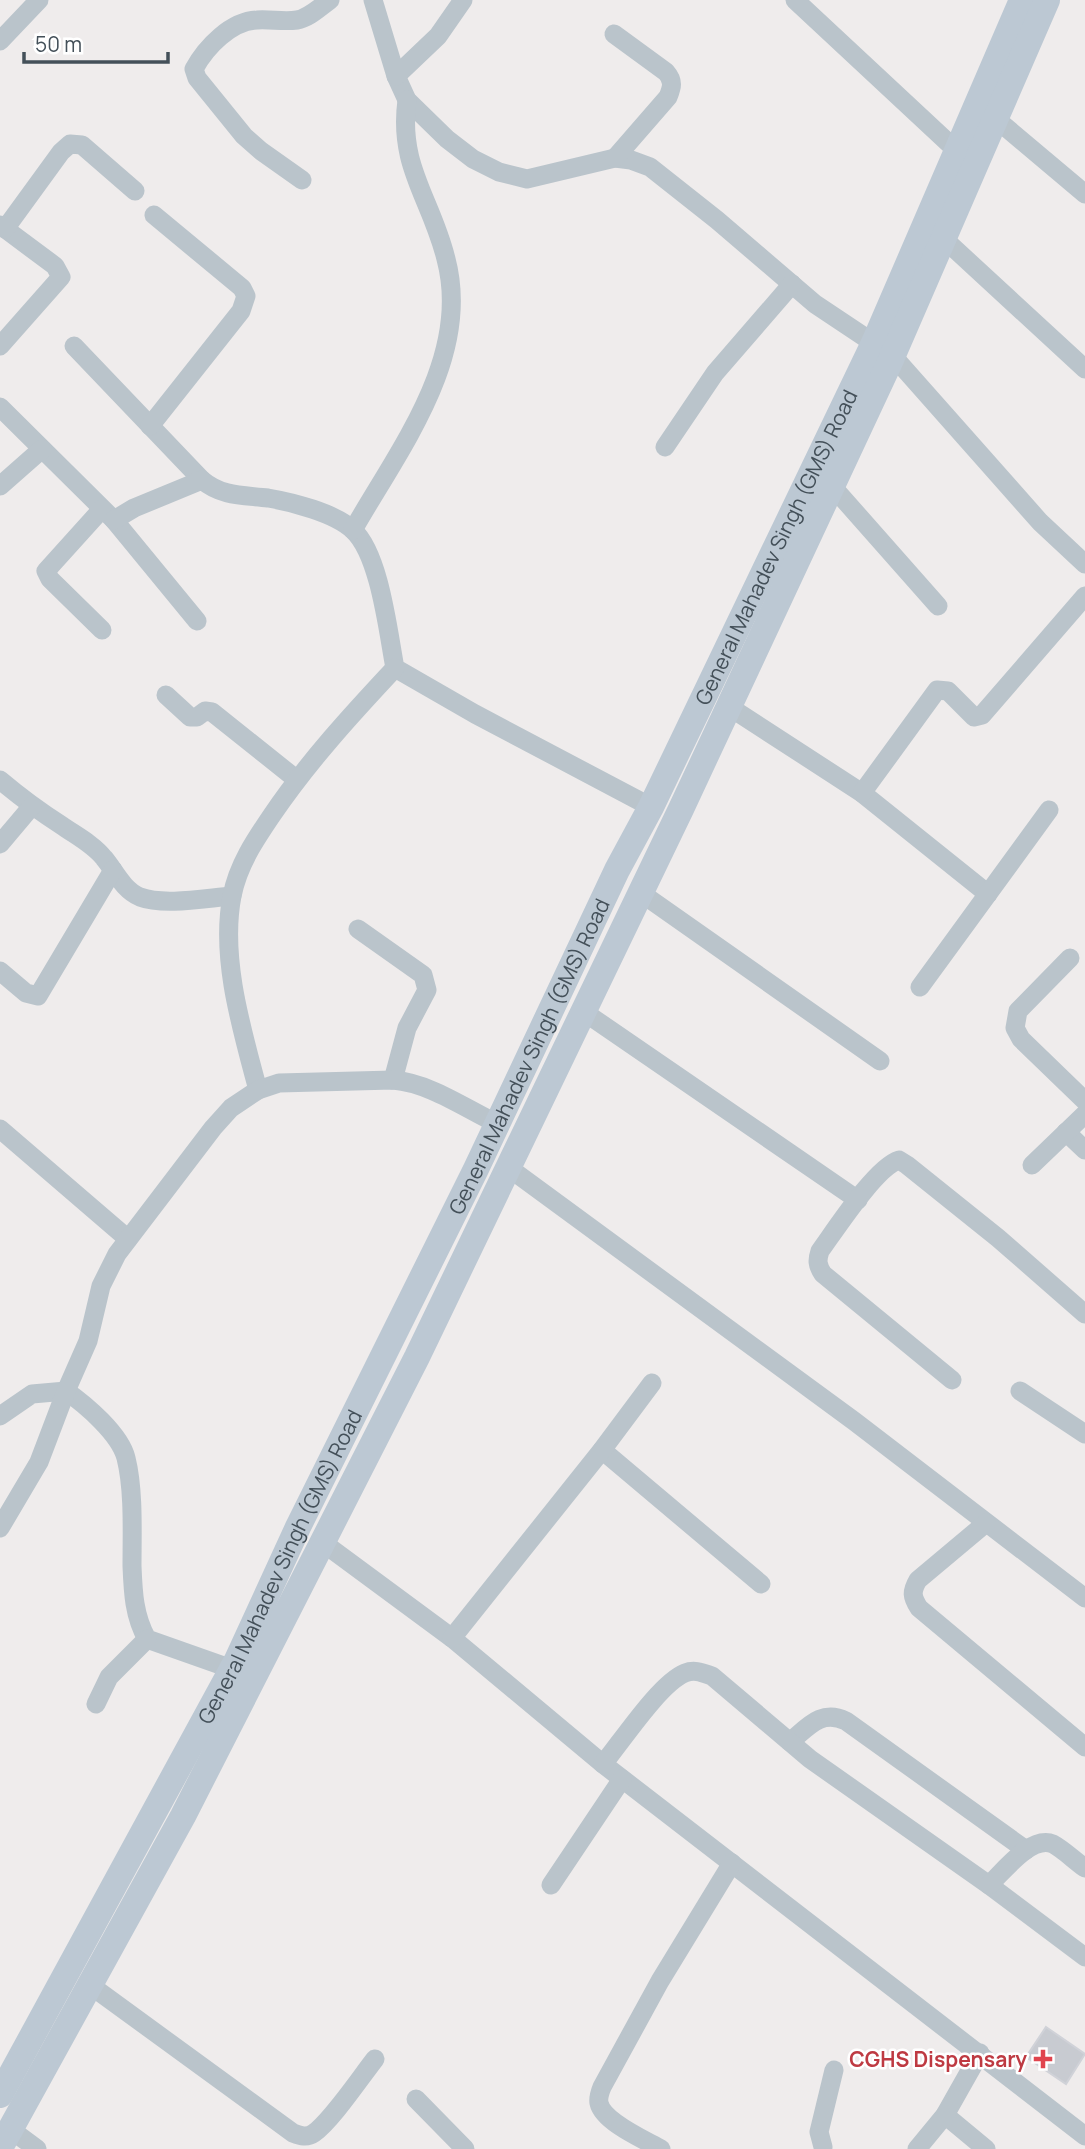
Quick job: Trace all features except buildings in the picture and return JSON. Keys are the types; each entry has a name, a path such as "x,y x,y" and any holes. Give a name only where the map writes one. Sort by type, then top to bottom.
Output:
{"street":[{"path":"0,41 39,0"},
{"path":"302,180 261,151 244,135 197,78 194,69 224,34 235,26 254,20 297,20 330,0"},
{"path":"373,0 396,76 407,100 447,139 473,159 499,173 527,179 615,158 650,167 815,304 884,350 1040,522 1085,564"},
{"path":"396,76 438,36 463,0"},
{"path":"794,0 956,150"},
{"name":"General Mahadev Singh (GMS) Road","path":"0,2095 232,1669 298,1527 476,1169 617,870 884,350 956,150 1021,0"},
{"path":"37,2149 5,2138 183,1816 417,1357 641,893 832,485 884,350 944,239 1047,0"},
{"path":"614,33 666,72 671,77 672,85 668,97 615,158"},
{"path":"353,530 425,404 442,366 451,327 447,260 411,167 406,143 404,121 407,100"},
{"path":"996,119 1085,194"},
{"path":"0,346 61,277 55,266 3,227 61,152 70,144 82,145 135,191"},
{"path":"150,426 241,310 246,296 242,288 154,215"},
{"path":"944,239 1085,369"},
{"path":"665,447 715,373 792,284"},
{"path":"74,346 210,487 225,493 279,500 306,507 353,530 368,551 377,577 395,668 475,714 651,807"},
{"path":"0,407 108,515 197,621"},
{"path":"0,486 42,449"},
{"path":"103,630 50,579 46,571 108,515 134,508 202,480"},
{"path":"832,485 938,606"},
{"path":"862,793 937,690 948,691 974,717 978,717 1085,596"},
{"path":"258,1090 241,1026 229,932 232,896 240,868 250,847 296,779 335,732 395,668"},
{"path":"166,695 190,717 197,717 205,710 212,712 296,779"},
{"path":"728,706 862,793 988,894"},
{"path":"0,779 32,806 90,845 103,856 131,891 139,896 152,900 232,896"},
{"path":"0,844 32,806"},
{"path":"920,987 1049,810"},
{"path":"0,971 26,993 38,996 113,870"},
{"path":"641,893 880,1061"},
{"path":"358,929 423,975 427,982 424,997 407,1028 393,1080"},
{"path":"1070,958 1018,1012 1016,1028 1021,1039 1085,1101"},
{"path":"584,1012 858,1200"},
{"path":"0,1528 39,1462 88,1341 101,1286 117,1254 231,1108 258,1090 279,1083 393,1080 417,1084 496,1123"},
{"path":"1032,1166 1085,1114"},
{"path":"0,1129 128,1239"},
{"path":"1066,1132 1085,1150"},
{"path":"952,1380 823,1274 818,1267 820,1251 890,1163 899,1160 907,1164 1085,1314"},
{"path":"509,1168 854,1421 1085,1598"},
{"path":"452,1638 652,1383"},
{"path":"0,1416 32,1394 66,1391 101,1418 125,1456 132,1519 133,1592 138,1624 147,1639 232,1669"},
{"path":"1020,1391 1085,1434"},
{"path":"602,1450 761,1584"},
{"path":"986,1523 918,1580 912,1590 913,1597 919,1608 1085,1747"},
{"path":"322,1542 452,1638 622,1779 1085,2136"},
{"path":"96,1704 109,1677 147,1639"},
{"path":"603,1764 667,1685 685,1673 697,1671 712,1676 810,1759 989,1885 1085,1957"},
{"path":"790,1742 820,1718 836,1716 1026,1850"},
{"path":"551,1885 622,1779"},
{"path":"989,1885 1026,1850 1041,1842 1052,1844 1085,1868"},
{"path":"661,2149 610,2119 600,2105 602,2087 660,1981 732,1863"},
{"path":"90,1985 293,2133 303,2136 313,2134 325,2122 375,2059"},
{"path":"917,2149 945,2115 980,2053"},
{"path":"825,2148 819,2132 834,2070"},
{"path":"416,2099 465,2149"},
{"path":"945,2115 986,2149"}],"place":[{"name":"CGHS Dispensary","path":"1043,2059"}]}
